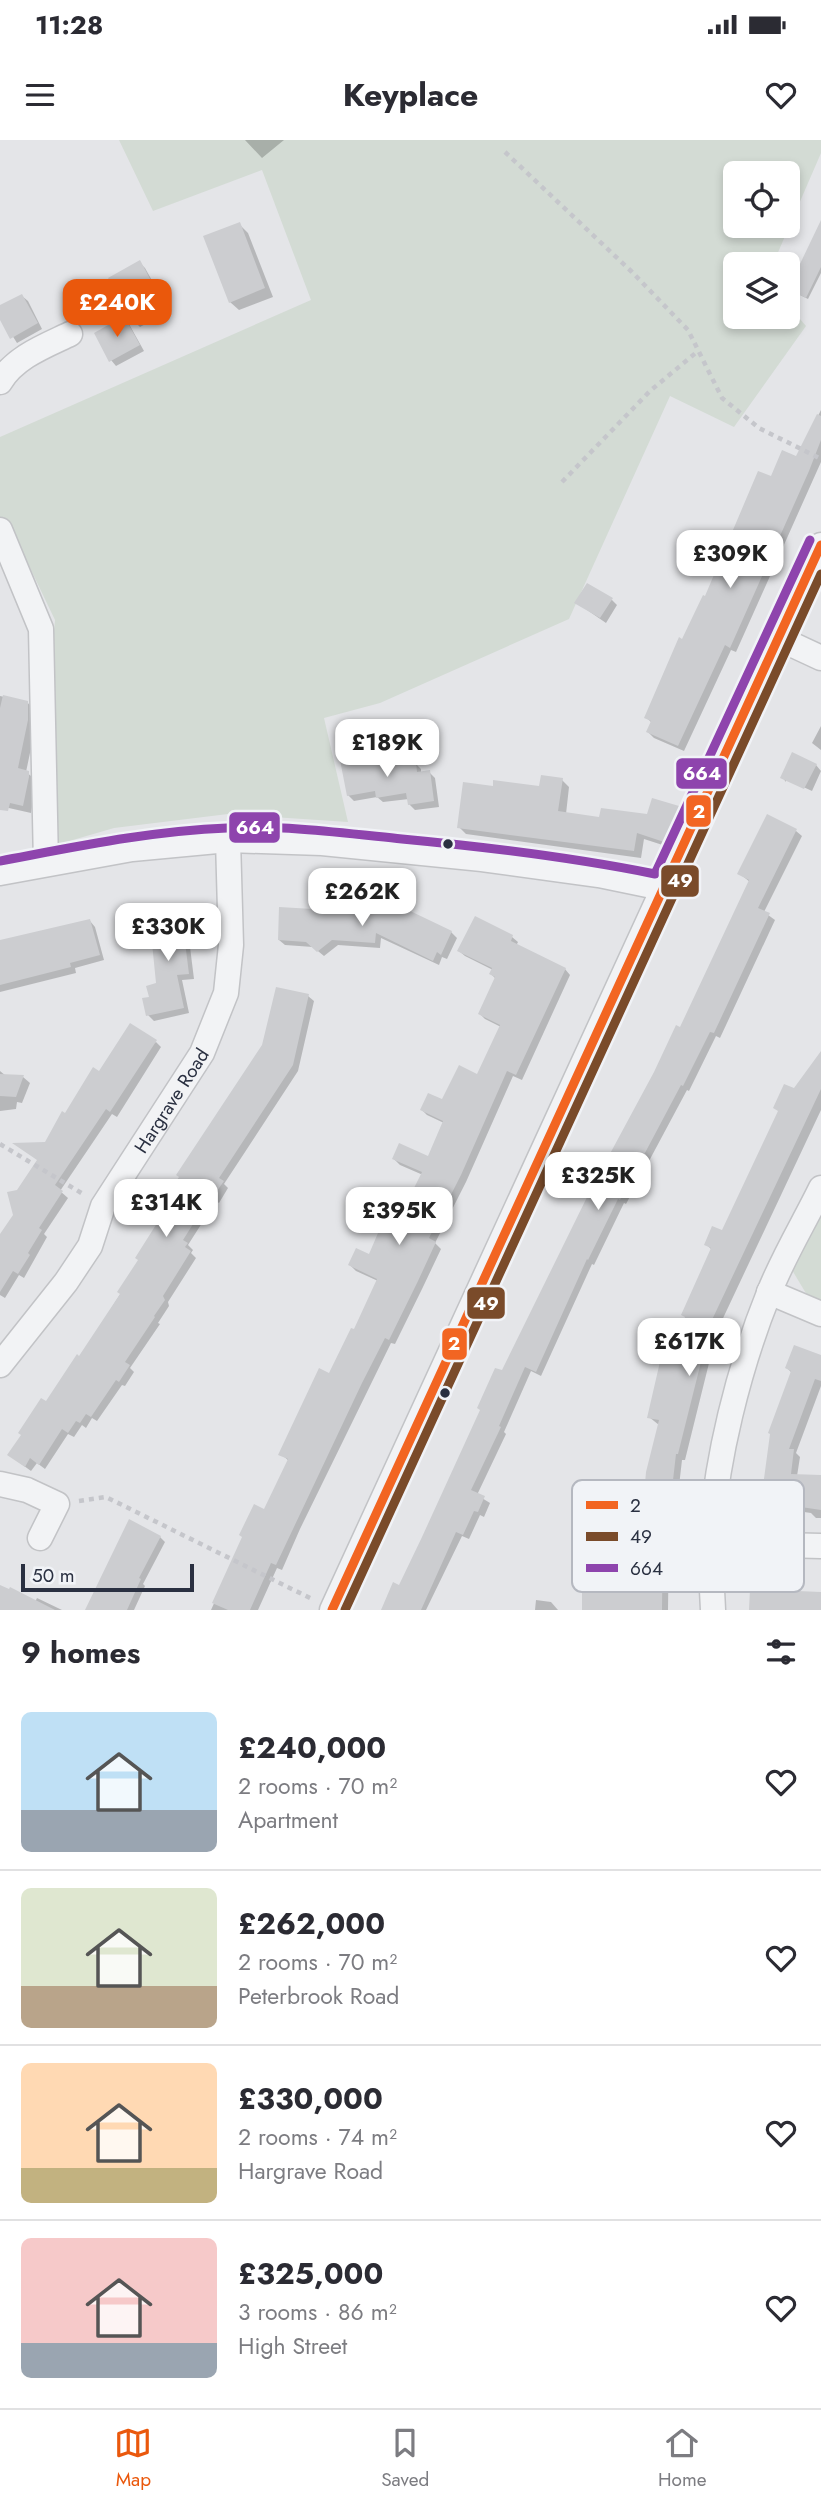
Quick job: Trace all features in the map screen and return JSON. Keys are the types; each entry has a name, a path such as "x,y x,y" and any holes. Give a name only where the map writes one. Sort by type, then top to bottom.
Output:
{"street":[{"path":"0,382 30,353 70,334"},
{"path":"0,530 41,629 46,864"},
{"path":"332,1609 821,545"},
{"path":"778,638 821,658"},
{"path":"0,873 132,849 228,840 322,843 455,856 599,875 662,888"},
{"name":"Hargrave Road","path":"0,1365 66,1282 90,1246 103,1206 202,1053 226,993 231,945 228,840"},
{"path":"718,1480 747,1354 769,1292 821,1188"},
{"path":"769,1292 821,1314"},
{"path":"0,1484 27,1490 57,1504 40,1538"},
{"path":"712,1592 713,1610"}],"path":[{"path":"505,152 632,272 688,330 722,398 759,428 821,459"},
{"path":"562,482 650,391 698,351"},
{"path":"0,1144 103,1206"},
{"path":"57,1504 106,1497 332,1609"}],"shaded area":[{"path":"119,140 821,140 821,153 800,202 800,161 723,161 723,238 784,238 778,252 723,252 723,329 800,329 800,319 806,326 734,427 670,396 569,619 380,703 324,718 348,822 228,814 114,828 35,851 55,620 8,522 0,522 0,437 311,300 262,170 153,211"},
{"path":"821,1213 821,1303 810,1300 792,1270"}],"building":[{"path":"821,220 821,267 806,298 800,295 800,264"},
{"path":"240,222 265,288 229,303 203,236"},
{"path":"140,260 164,305 133,322 108,278"},
{"path":"22,294 38,323 10,339 0,320 0,305"},
{"path":"124,316 140,345 109,362 94,333"},
{"path":"817,414 821,416 821,440 809,471 730,648 725,645 678,746 646,732 651,721 644,718 679,637 682,639 703,595 705,596 758,471 771,476 782,450 796,456"},
{"path":"587,583 613,598 600,618 574,603"},
{"path":"3,695 28,701 28,720 18,768 29,771 29,777 23,806 10,803 8,811 0,810 0,708"},
{"path":"792,752 817,764 804,789 780,778"},
{"path":"365,755 366,761 396,757 397,764 416,761 417,772 430,770 434,801 408,805 406,793 376,798 375,791 347,796 340,760"},
{"path":"541,775 563,778 558,811 599,817 601,808 647,814 652,798 679,806 667,843 637,833 634,851 457,828 463,782 493,786 493,780 539,786"},
{"path":"767,814 797,829 758,908 770,913 714,1033 710,1032 683,1086 681,1085 620,1200 618,1199 587,1259 536,1372 525,1367 499,1426 501,1427 471,1490 485,1496 478,1512 474,1511 463,1535 456,1532 421,1610 381,1610 393,1582 399,1585 422,1537 480,1410 477,1408 495,1368 502,1370 676,1025 680,1027 749,880 737,874"},
{"path":"279,907 404,912 406,909 452,931 441,955 437,952 433,961 376,933 375,943 332,940 317,952 306,942 278,940"},
{"path":"188,912 190,942 185,942 189,974 177,975 184,1008 146,1016 142,998 149,997 146,986 156,983 151,933 156,932 155,914"},
{"path":"475,916 513,935 511,941 566,968 516,1075 507,1071 461,1175 429,1238 436,1242 418,1281 389,1340 385,1338 362,1383 276,1565 271,1563 250,1610 228,1610 212,1603 242,1537 239,1535 254,1504 264,1509 288,1459 278,1455 319,1368 329,1373 351,1328 354,1329 377,1279 348,1265 356,1248 369,1254 384,1219 374,1215 381,1198 404,1208 422,1172 392,1159 399,1143 428,1156 443,1121 420,1110 428,1093 442,1099 459,1065 477,1074 500,1025 478,1014 495,977 489,974 492,968 457,951"},
{"path":"90,919 100,955 70,963 71,967 0,985 0,940"},
{"path":"276,987 309,994 293,1065 219,1178 224,1181 212,1198 210,1197 183,1240 188,1243 185,1247 191,1251 163,1296 165,1300 155,1317 125,1362 130,1365 119,1382 116,1380 91,1417 86,1414 80,1423 76,1421 68,1433 62,1429 39,1465 30,1458 25,1467 7,1455 21,1435 18,1433 41,1398 46,1401 120,1294 117,1292 159,1220 154,1216 179,1177 176,1175 262,1045"},
{"path":"130,1023 157,1040 110,1112 106,1109 55,1185 63,1191 39,1228 42,1230 28,1253 30,1255 18,1274 13,1271 0,1292 0,1234 13,1215 7,1192 17,1190 37,1160 12,1143 45,1142 62,1111 65,1113 93,1067 99,1071"},
{"path":"821,1051 821,1089 702,1341 706,1342 676,1454 673,1480 645,1480 659,1420 647,1418 662,1353 674,1356 685,1317 681,1315 711,1248 704,1245 712,1226 722,1230 778,1111 773,1108 784,1084 794,1088"},
{"path":"0,1074 24,1075 16,1097 0,1096"},
{"path":"794,1345 821,1355 821,1381 815,1379 789,1449 794,1449 791,1474 821,1475 821,1510 804,1507 804,1480 764,1480 768,1433 791,1371 785,1368"},
{"path":"129,1519 161,1536 139,1578 141,1579 127,1610 85,1610"},
{"path":"0,1585 9,1589 10,1587 55,1610 0,1610"},
{"path":"582,1592 662,1592 662,1610 582,1610"},
{"path":"750,1592 821,1592 821,1610 749,1610"}],"transit line":[{"name":"664","path":"0,861 170,832 271,828 497,849 655,874 810,540"},
{"name":"2","path":"332,1610 821,545"},
{"name":"49","path":"345,1610 821,574"}]}
